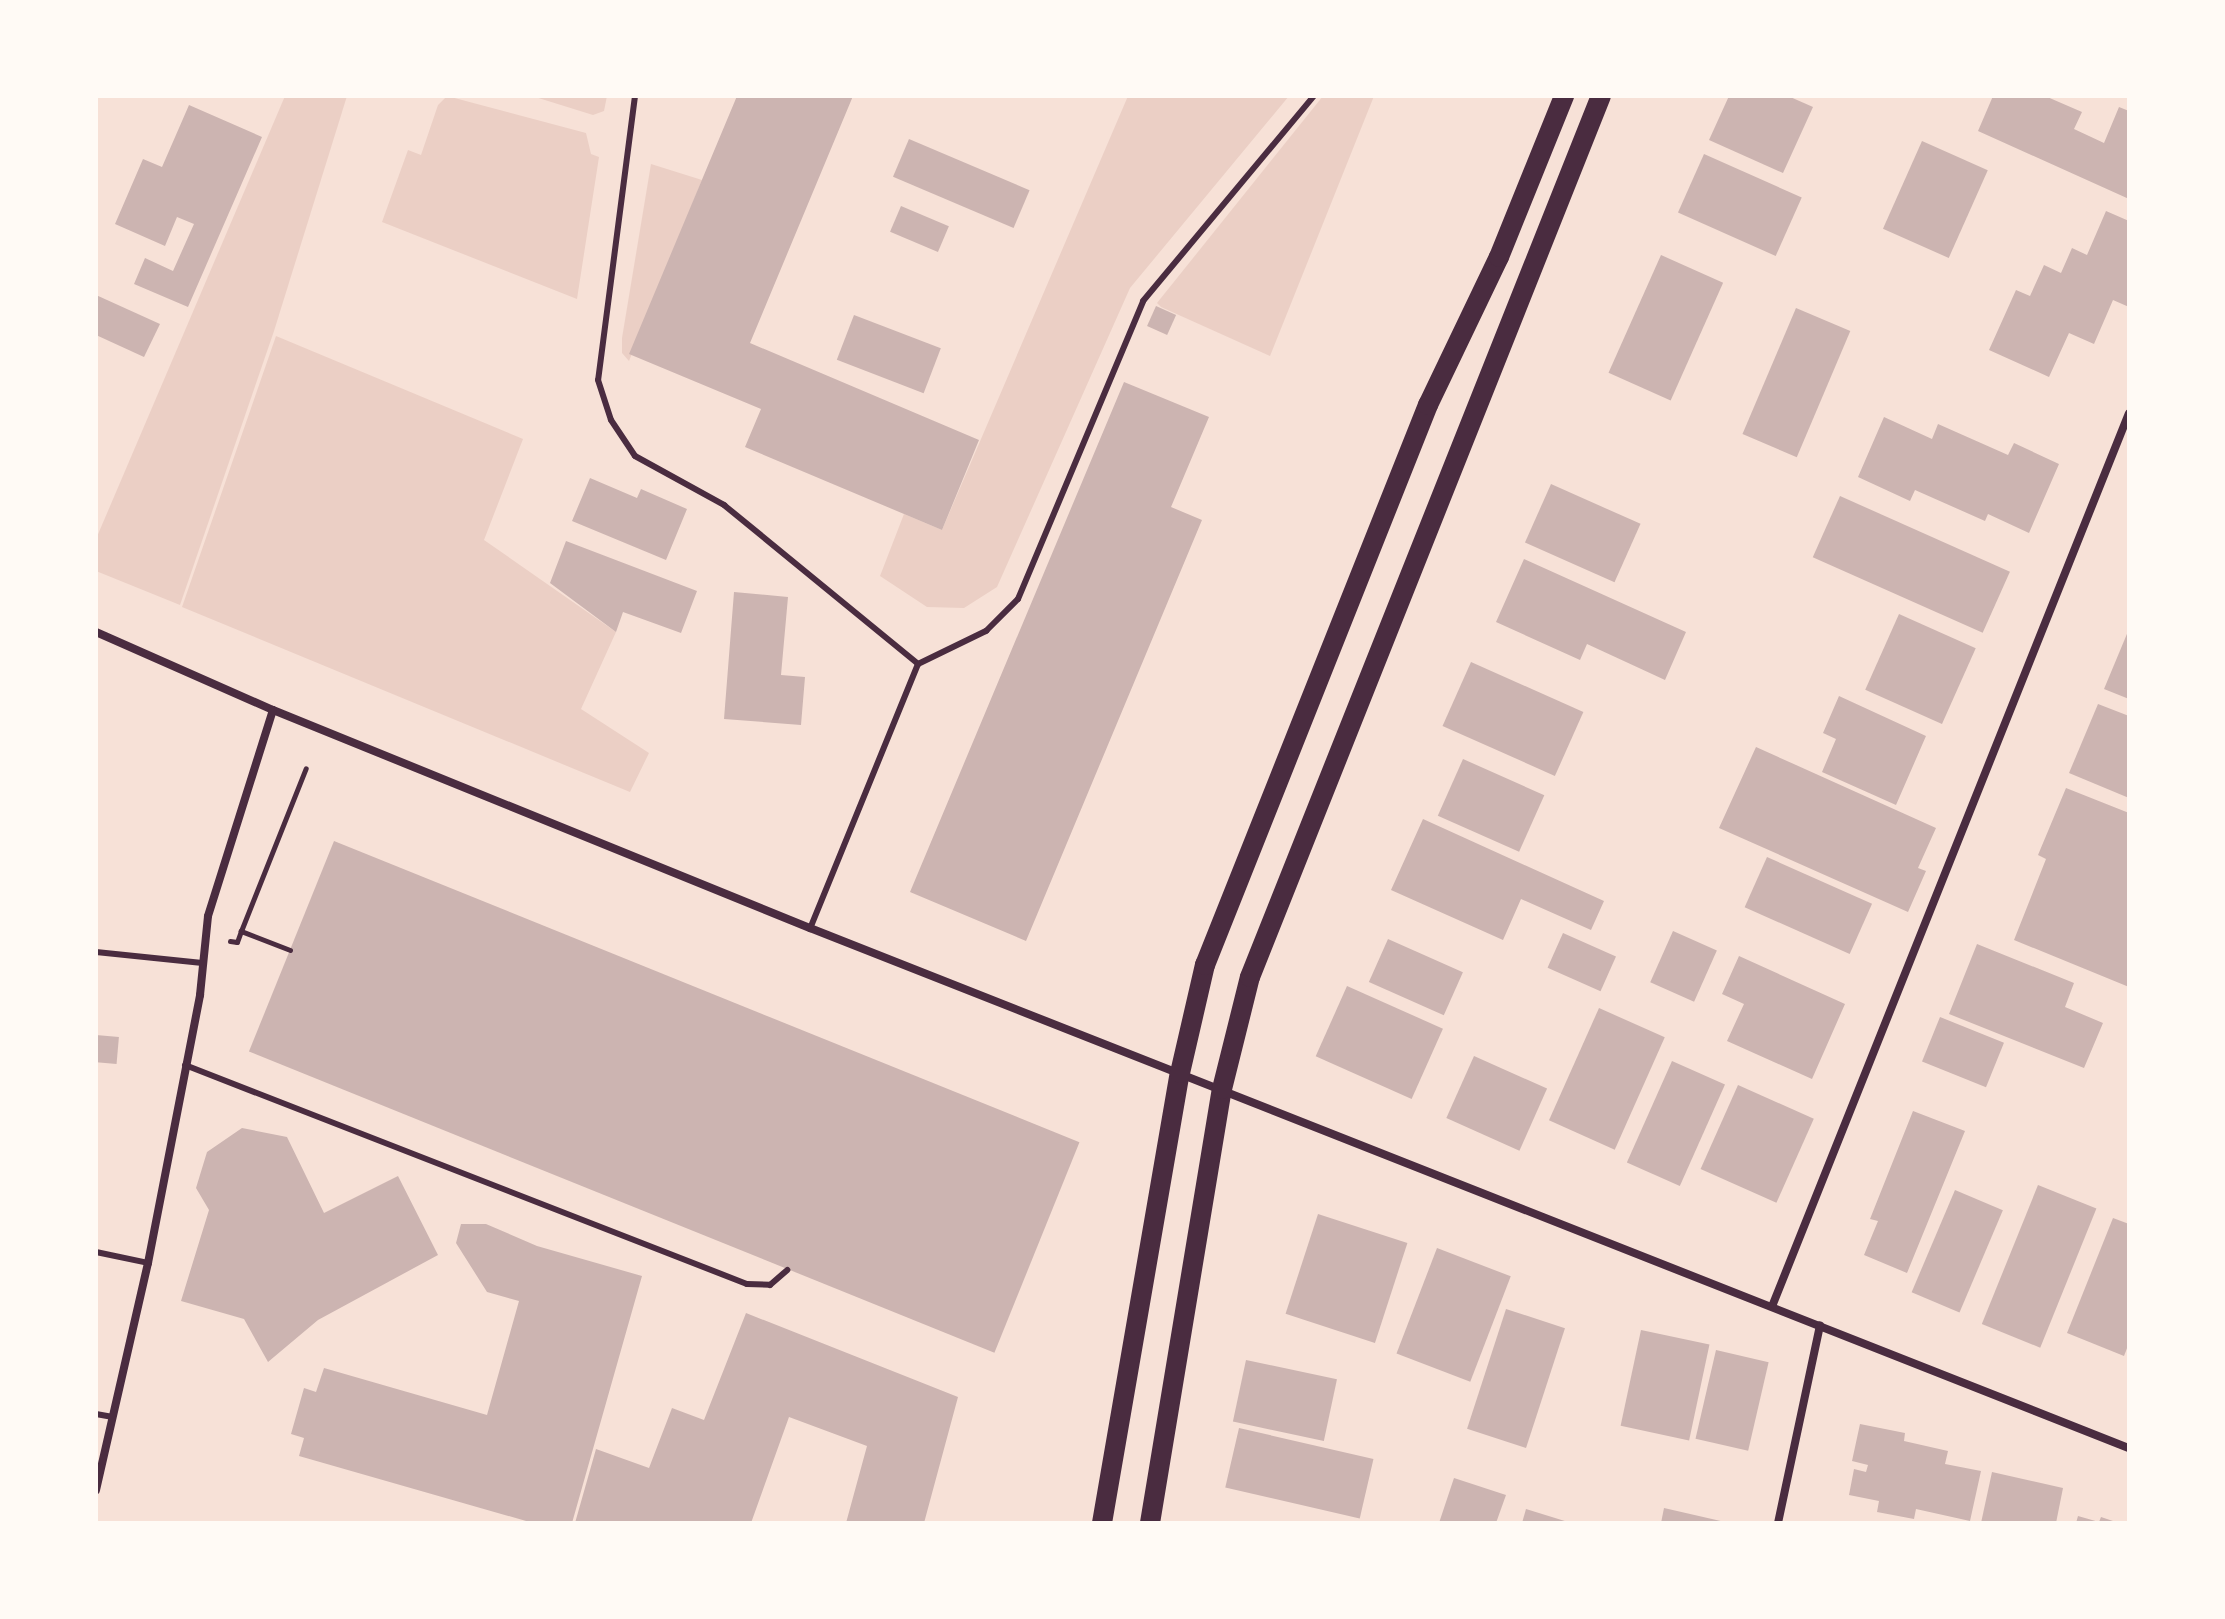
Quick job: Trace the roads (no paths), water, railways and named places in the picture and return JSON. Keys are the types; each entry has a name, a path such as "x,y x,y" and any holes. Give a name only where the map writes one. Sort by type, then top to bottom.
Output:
{"main road":[{"path":"1102,1523 1180,1073 1205,965 1239,868 1428,405 1499,257 1564,96"},
{"path":"1150,1523 1222,1089 1250,977 1306,827 1601,96"}],"street":[{"path":"1773,1304 2129,413"},
{"path":"96,632 273,710 810,928 1773,1304 2129,1448"},
{"path":"96,1490 148,1263 185,1065 208,916 273,710"},
{"path":"1778,1523 1820,1325"}],"lane":[{"path":"635,96 598,380 611,420 635,456 724,505 918,664"},
{"path":"810,928 918,664 986,631 1018,599 1143,301 1314,96"},
{"path":"96,952 202,963"},
{"path":"185,1065 747,1284 770,1285 787,1270"},
{"path":"96,1252 148,1263"},
{"path":"96,1414 113,1417"}]}
